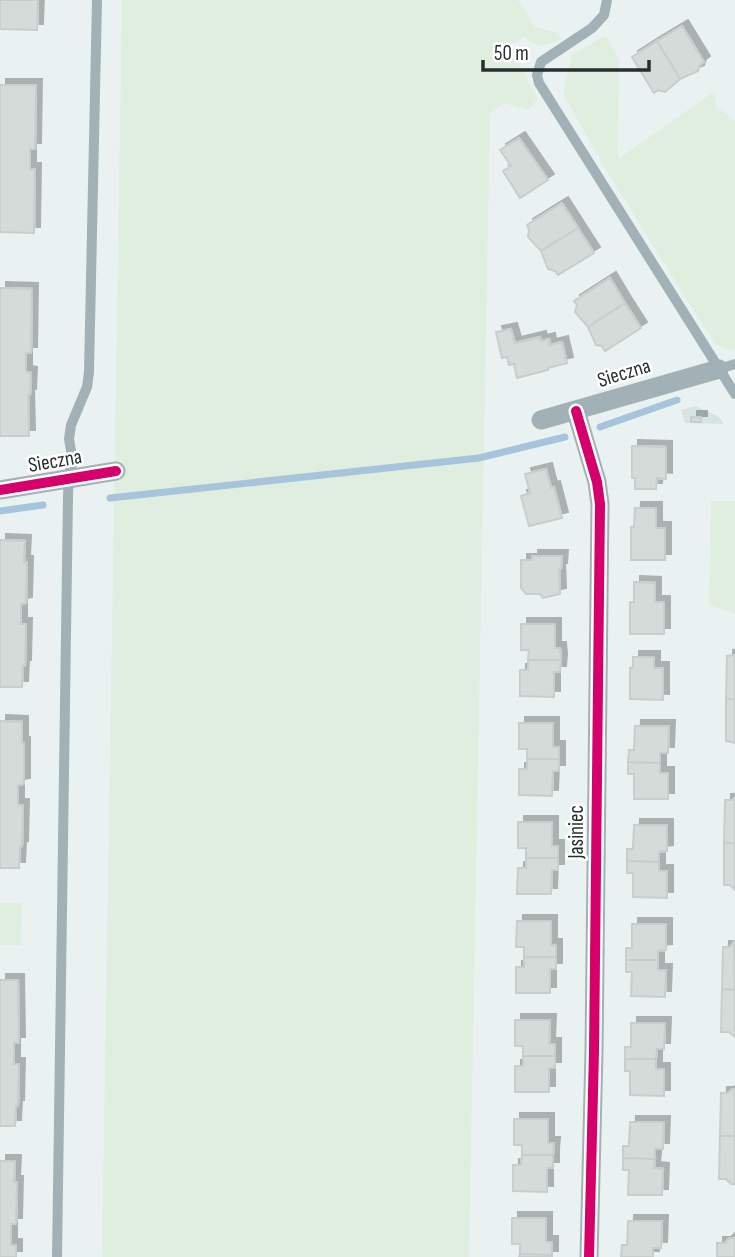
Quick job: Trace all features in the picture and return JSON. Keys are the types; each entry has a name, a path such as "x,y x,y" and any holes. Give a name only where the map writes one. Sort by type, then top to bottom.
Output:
{"street":[{"name":"Sieczna","path":"541,420 727,366"},
{"name":"Jasiniec","path":"576,411 597,482 600,504 589,1257"},
{"name":"Sieczna","path":"0,490 116,471"}],"lane":[{"path":"57,1257 69,478 73,462 69,439 71,425 87,387 89,372 96,0"},
{"path":"607,0 604,15 592,28 541,62 537,75 539,83 727,366 735,394"}],"shaded area":[{"path":"696,406 719,417 724,424 685,423 681,410"}],"green space":[{"path":"122,0 518,0 535,27 557,33 562,39 537,45 524,36 509,46 538,99 528,110 504,103 490,114 469,1257 102,1257"},
{"path":"606,35 619,60 618,159 715,91 716,106 735,121 735,350 725,349 714,343 606,170 563,94 573,54"},
{"path":"711,501 735,501 735,614 709,604"},
{"path":"0,903 22,903 21,945 0,945"}],"building":[{"path":"0,0 38,0 37,30 0,29"},
{"path":"682,26 704,62 698,71 680,79 657,41"},
{"path":"657,41 680,79 665,92 658,90 654,93 632,57"},
{"path":"0,85 36,85 35,149 30,149 30,169 35,169 34,233 0,232"},
{"path":"519,138 548,180 520,198 503,171 511,166 500,150"},
{"path":"562,203 578,228 541,251 528,237 527,225"},
{"path":"578,228 594,253 558,275 548,269 541,251"},
{"path":"610,278 625,303 588,327 575,312 577,305 574,301"},
{"path":"0,288 32,289 31,353 26,353 26,372 31,373 28,395 29,436 0,436"},
{"path":"625,303 641,328 605,351 602,346 596,345 588,327"},
{"path":"511,329 515,343 540,337 541,341 549,339 550,345 562,342 567,363 517,378 514,364 509,365 507,357 502,358 496,332"},
{"path":"691,417 701,417 701,422 691,422"},
{"path":"632,446 666,447 666,479 657,478 656,489 635,489 635,478 632,478"},
{"path":"546,469 562,518 529,526 521,496 530,493 525,474"},
{"path":"635,508 656,508 656,528 665,528 665,560 631,560 631,527 634,527"},
{"path":"0,540 25,541 26,603 21,604 21,624 26,624 22,687 0,687"},
{"path":"532,556 562,556 559,569 560,594 543,598 540,594 526,594 521,588 521,560 532,560"},
{"path":"634,582 655,583 655,602 664,602 664,634 630,634 630,602 634,602"},
{"path":"521,624 555,624 555,648 560,648 561,660 528,660 529,650 521,650"},
{"path":"735,655 735,699 726,699 727,656"},
{"path":"633,657 654,657 654,668 663,668 663,700 630,699 630,668 633,667"},
{"path":"528,660 561,660 560,672 554,672 554,697 520,696 520,670 528,670"},
{"path":"726,699 735,699 735,743 726,741"},
{"path":"0,721 22,722 24,784 18,785 18,805 23,805 19,868 0,868"},
{"path":"519,723 553,723 553,747 559,747 559,759 527,759 527,749 519,749"},
{"path":"635,726 669,726 668,753 660,753 660,763 628,762 629,750 634,750"},
{"path":"527,759 559,759 559,771 553,771 552,796 519,795 519,769 527,769"},
{"path":"628,762 660,763 660,773 668,773 668,799 634,799 634,774 628,774"},
{"path":"735,798 735,843 724,843 725,800"},
{"path":"518,822 552,822 552,846 558,846 558,858 526,858 526,848 518,848"},
{"path":"634,825 667,825 667,851 659,852 659,862 627,861 627,849 633,849"},
{"path":"724,843 735,843 735,890 730,885 724,885"},
{"path":"526,858 558,858 558,870 552,870 551,894 517,894 518,868 526,868"},
{"path":"627,861 659,862 659,871 667,871 667,898 633,897 633,873 627,873"},
{"path":"517,921 551,921 551,945 556,945 556,957 524,957 524,947 516,947"},
{"path":"632,924 666,924 666,950 658,951 658,960 626,960 626,948 632,948"},
{"path":"734,942 735,990 722,989 723,947 730,947"},
{"path":"524,957 556,957 556,969 550,969 550,993 516,993 516,967 524,967"},
{"path":"626,960 658,960 658,970 666,970 665,997 631,996 632,972 626,972"},
{"path":"0,980 18,980 19,1043 14,1043 14,1064 19,1064 15,1126 0,1126"},
{"path":"722,989 735,990 735,1037 729,1032 721,1032"},
{"path":"515,1020 550,1020 549,1044 555,1044 555,1056 523,1056 523,1046 515,1046"},
{"path":"631,1023 665,1023 664,1049 657,1049 656,1059 625,1059 625,1047 631,1047"},
{"path":"523,1056 555,1056 555,1068 549,1068 549,1092 515,1092 515,1066 523,1066"},
{"path":"625,1059 656,1059 656,1069 664,1069 664,1096 630,1095 630,1071 625,1071"},
{"path":"733,1089 735,1136 720,1136 721,1093 728,1093"},
{"path":"514,1119 548,1119 548,1143 554,1143 553,1155 522,1155 522,1145 514,1145"},
{"path":"630,1122 664,1122 663,1149 655,1149 655,1159 623,1158 623,1146 629,1146"},
{"path":"720,1136 735,1136 735,1184 719,1179"},
{"path":"522,1155 553,1155 553,1168 547,1168 547,1192 513,1191 513,1165 521,1165"},
{"path":"623,1158 655,1159 654,1168 663,1169 662,1195 628,1195 629,1170 623,1170"},
{"path":"0,1161 15,1161 16,1224 11,1224 11,1245 16,1245 16,1257 0,1257"},
{"path":"512,1218 546,1218 546,1242 552,1242 552,1255 520,1254 520,1244 512,1244"},
{"path":"628,1221 662,1221 661,1248 653,1248 653,1257 621,1257 622,1245 627,1245"},
{"path":"730,1238 735,1238 735,1257 717,1257 717,1243 725,1243"},
{"path":"520,1254 552,1255 552,1257 519,1257"}],"waterway":[{"path":"600,427 677,400"},
{"path":"110,498 479,458 565,437"},
{"path":"0,511 43,505"}],"cycle path":[{"path":"576,411 597,482 600,504 589,1257"},
{"path":"0,490 116,471"}]}
